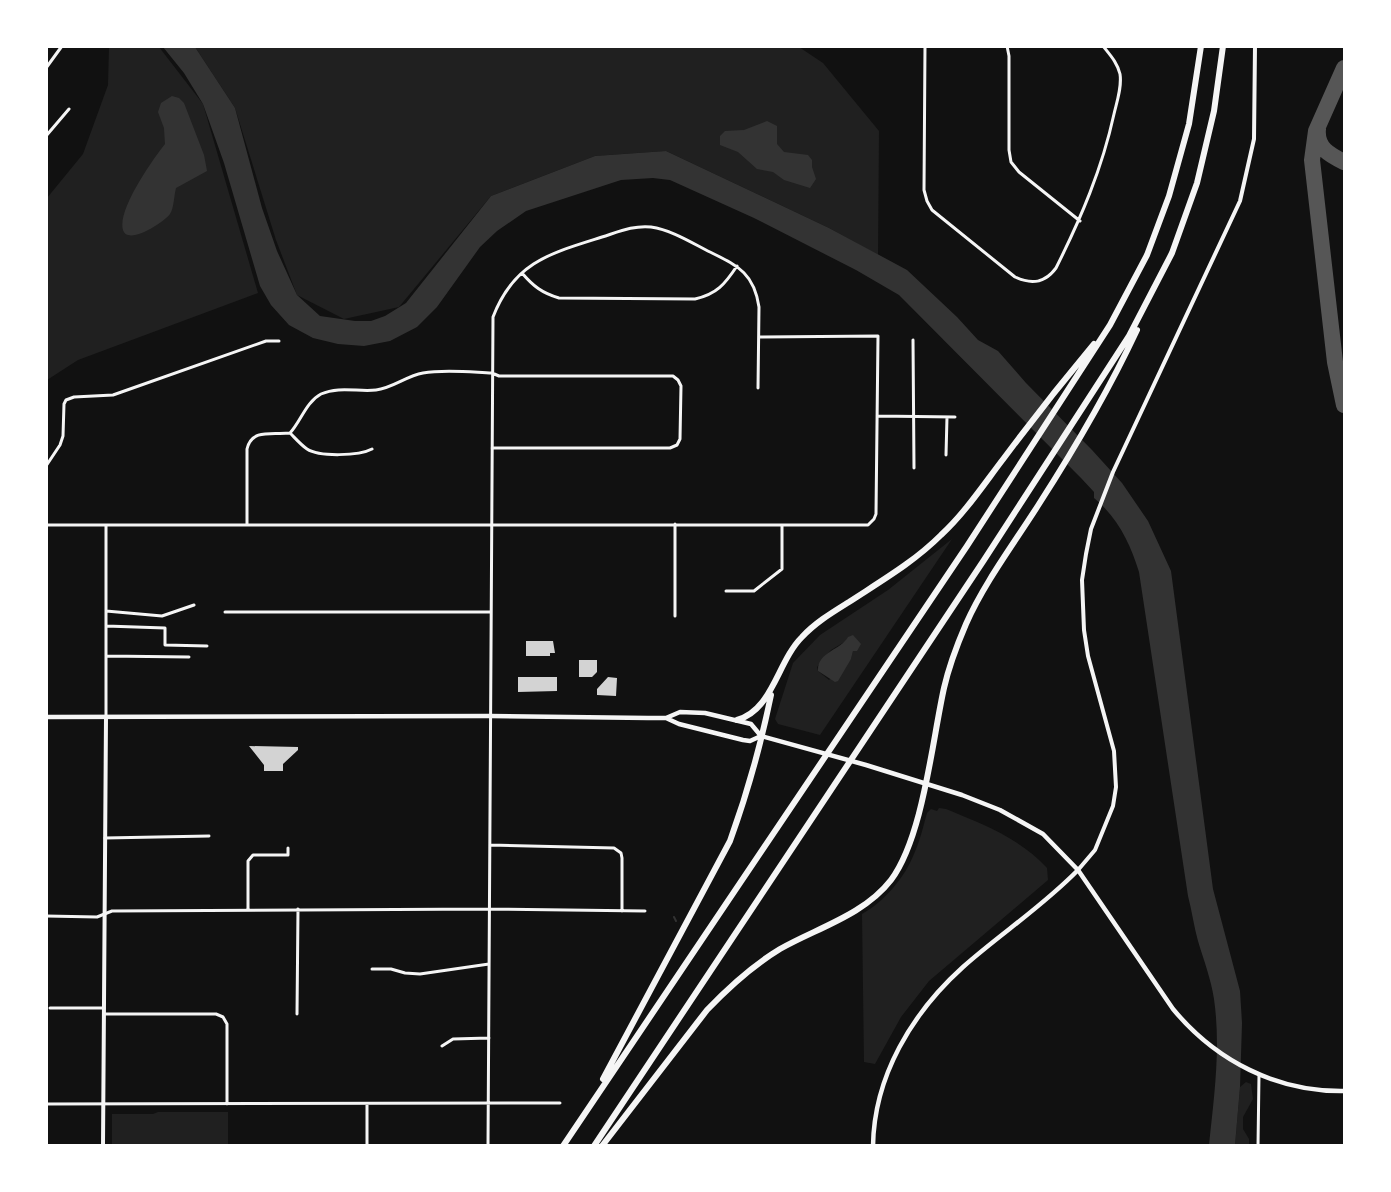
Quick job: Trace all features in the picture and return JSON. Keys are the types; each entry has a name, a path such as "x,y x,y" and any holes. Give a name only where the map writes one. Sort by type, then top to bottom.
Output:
{"highway":[{"path":"563,1146 967,546 1110,325 1147,255 1169,196 1189,124 1201,46"},
{"path":"602,1146 707,1010 724,992 755,966 781,949 860,908 875,897 889,882 905,855 925,784 944,687 953,654 967,621 998,568 1084,432 1126,354 1161,276 1182,227 1200,171 1214,111 1223,46"},
{"path":"594,1146 1130,336 1161,276"},
{"path":"584,1114 730,841 740,815 772,688 783,662 800,638 821,620 926,550 961,514 1050,398 1110,325"},
{"path":"736,720 752,713 772,688"}],"main road":[{"path":"46,717 666,718 680,712 705,713 736,720 755,727 761,736"},
{"path":"666,718 679,724 743,740 750,741 761,736 866,765 1000,810 1043,834 1078,870 1173,1009 1191,1029 1218,1052 1259,1075 1297,1087 1344,1091"},
{"path":"873,1146 878,1103 884,1082 901,1042 912,1024 935,994 963,967 1054,895 1078,870"}],"street":[{"path":"46,68 62,46"},
{"path":"925,46 924,190 927,201 932,210 1016,277 1026,282 1037,282 1050,276 1056,268 1080,221 1108,143 1120,86 1117,66 1103,46"},
{"path":"1007,46 1011,162 1019,172 1080,221"},
{"path":"1078,870 1095,850 1113,806 1116,787 1114,751 1088,656 1082,605 1082,580 1086,554 1100,505 1113,472 1240,201 1254,139 1255,46"},
{"path":"47,134 69,109"},
{"path":"489,1146 492,373 494,317 498,304 522,273 535,262 556,251 633,228 642,227 666,231 737,266 752,282 757,294 758,388"},
{"path":"522,273 534,287 559,298 695,298 715,292 725,284 737,266"},
{"path":"46,525 863,525 871,523 876,514 878,336 759,337"},
{"path":"913,340 914,468"},
{"path":"46,466 60,445 63,436 64,404 70,398 113,395 266,341 279,341"},
{"path":"290,433 320,394 337,390 376,390 426,372 492,373 499,376 673,376 681,386 680,439 677,445 670,448 492,448"},
{"path":"877,416 955,417"},
{"path":"946,455 947,417"},
{"path":"247,524 247,449 252,438 261,434 290,433 307,449 315,453 356,454 372,449"},
{"path":"103,1146 106,525"},
{"path":"675,525 675,616"},
{"path":"726,591 754,591 782,569 782,525"},
{"path":"106,611 162,616 194,605"},
{"path":"225,612 491,612"},
{"path":"106,626 165,628 165,645 207,646"},
{"path":"106,656 189,657"},
{"path":"105,838 208,836"},
{"path":"490,845 614,848 621,853 622,858 622,911"},
{"path":"248,909 248,861 253,855 288,855 288,848"},
{"path":"46,916 97,917 105,916 112,911 248,909 645,911"},
{"path":"297,1014 298,909"},
{"path":"372,969 391,969 420,974 489,964"},
{"path":"50,1008 104,1008"},
{"path":"104,1014 216,1014 223,1017 227,1024 227,1104"},
{"path":"442,1046 453,1040 489,1038"},
{"path":"1258,1146 1259,1075"},
{"path":"46,1104 560,1103"},
{"path":"367,1104 367,1146"}],"shaded area":[{"path":"109,47 159,47 203,104 258,293 78,360 47,380 47,198 83,154 108,85"},
{"path":"163,47 195,47 235,108 262,208 277,251 297,295 320,316 371,321 385,316 406,303 491,196 595,156 666,151 829,228 907,270 978,340 998,351 1122,483 1148,521 1171,571 1213,889 1240,991 1242,1023 1240,1087 1235,1145 1209,1145 1217,1054 1214,999 1188,896 1139,572 1122,532 1110,514 1094,498 1094,492 1081,478 899,295 856,270 754,218 670,180 653,178 621,180 526,211 497,231 480,247 437,307 417,327 390,341 364,346 338,344 313,338 289,325 271,305 260,286 224,163 203,104 184,73"},
{"path":"195,47 799,47 823,63 879,131 878,255 829,228 666,151 595,156 491,196 399,307 344,319 297,295 276,240 235,108"},
{"path":"172,96 184,103 204,155 207,171 176,188 170,214 161,222 138,234 126,234 123,230 123,221 130,198 165,144 164,128 158,112 161,103"},
{"path":"767,121 777,126 777,144 784,152 808,155 812,160 816,179 810,188 784,180 773,172 757,169 738,152 720,145 720,136 725,131 744,130"},
{"path":"952,539 820,735 778,724 775,719 793,663 820,635 888,590","holes":["846,641 853,651 851,659 829,680 818,671 817,667 831,650"]},
{"path":"853,635 861,644 857,651 853,651 851,659 838,681 835,682 818,671 819,665 825,655"},
{"path":"939,808 973,820 1013,840 1047,868 1048,880 929,981 901,1017 875,1064 864,1062 862,914 886,896 899,880 916,849 927,813 931,809 937,811"},
{"path":"1246,1082 1251,1084 1253,1099 1243,1117 1243,1129 1249,1139 1249,1145 1235,1145 1240,1087"},
{"path":"228,1112 228,1145 112,1145 112,1114"}],"building":[{"path":"526,641 553,641 555,653 550,653 550,656 526,656"},
{"path":"579,660 597,660 597,672 592,677 579,677"},
{"path":"518,677 557,677 557,691 518,692"},
{"path":"608,677 617,678 616,696 597,695 597,689"},
{"path":"249,746 298,747 298,750 283,764 283,771 264,771 264,765"}],"waterway":[{"path":"674,917 676,921"}],"taxiway":[{"path":"1344,68 1316,131 1312,160 1335,362 1344,405"},
{"path":"1318,129 1319,141 1325,150 1344,162"}]}
